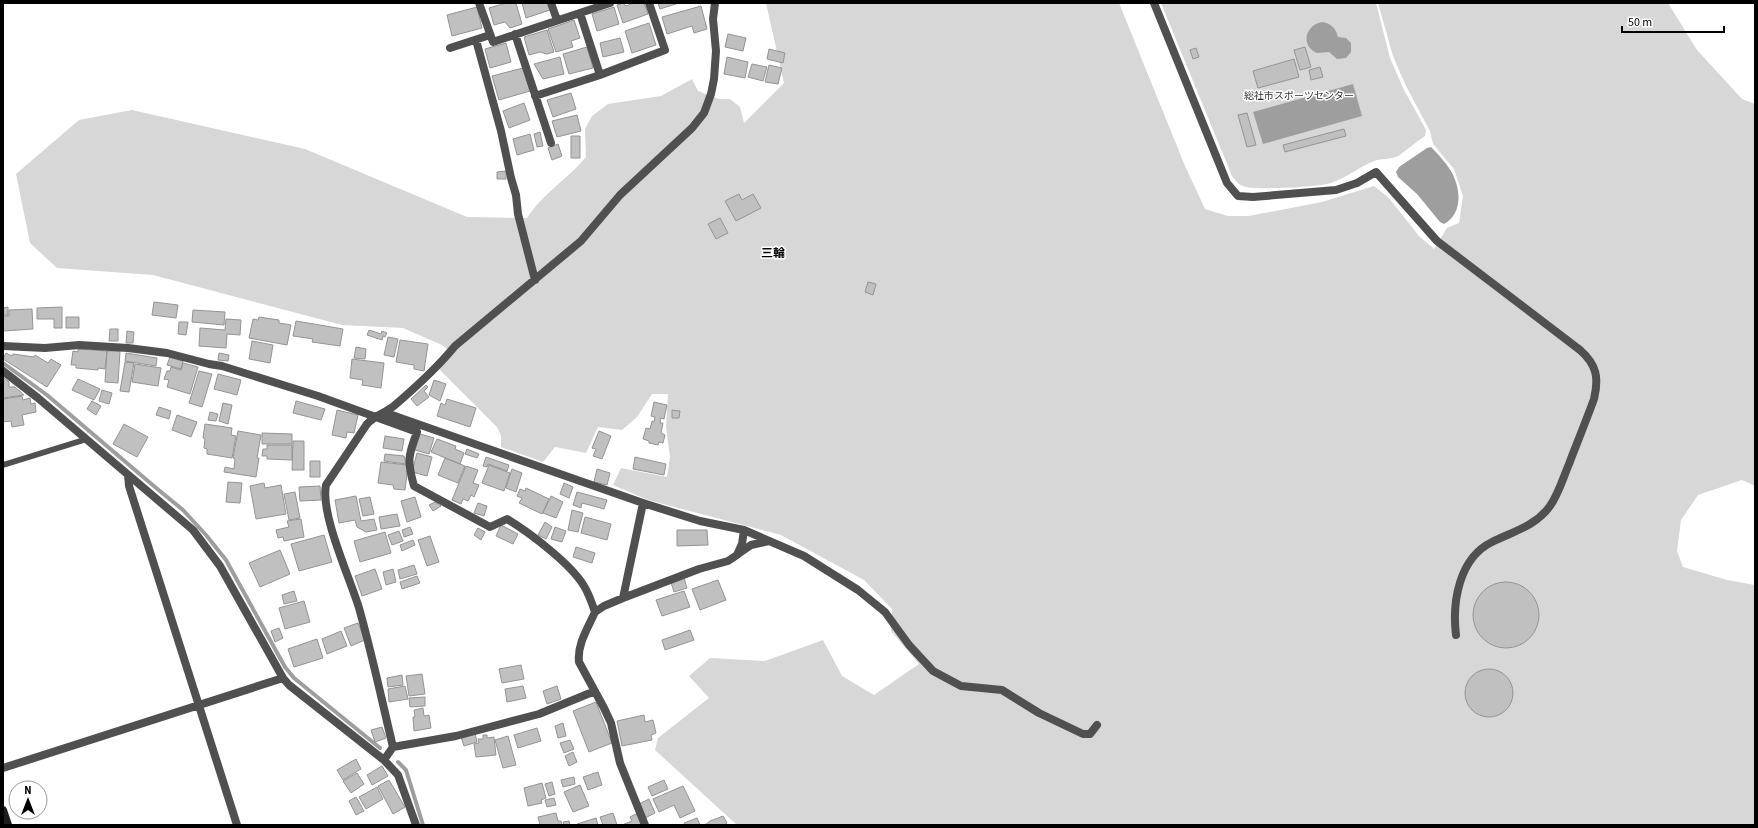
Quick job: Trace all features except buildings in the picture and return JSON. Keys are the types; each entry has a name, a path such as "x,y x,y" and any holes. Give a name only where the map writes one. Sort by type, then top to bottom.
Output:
{"main road":[{"path":"3,810 8,825"}],"street":[{"path":"479,3 493,42 610,3"},
{"path":"551,3 557,20"},
{"path":"535,96 600,75 665,50 648,3"},
{"path":"393,747 359,608 327,511 324,492 326,485 367,424 374,417 393,407 442,361 455,346 581,241 620,195 692,128 704,113 714,80 716,51 713,19 715,3"},
{"path":"1154,3 1227,183 1238,196 1253,197 1336,190 1356,183 1376,172 1437,241 1589,358 1598,378 1597,387 1594,399 1558,491 1550,506 1540,517 1516,533 1491,542 1476,552 1466,567 1459,587 1455,609 1456,635"},
{"path":"580,13 600,75"},
{"path":"515,34 551,143"},
{"path":"450,48 490,35"},
{"path":"476,40 502,130 511,178 516,195 518,214 535,280"},
{"path":"3,346 45,348 79,345 168,353 222,366 417,432 409,453 408,465 414,486 490,527 507,519 518,526 572,570 585,587 595,612"},
{"path":"3,371 87,439 193,530 220,566 288,685 384,760 398,775 416,825"},
{"path":"374,417 392,415 643,503 700,521 744,530 770,541 804,556 869,599 885,612 909,645 934,671 961,686 1002,690 1039,714 1083,734 1090,734 1096,725"},
{"path":"128,475 131,494 237,825"},
{"path":"624,598 643,503"},
{"path":"737,555 742,544 744,530"},
{"path":"645,825 620,763 611,723 579,662 578,654 581,642 595,612 604,606 699,569 728,561 751,545 770,541"},
{"path":"3,768 283,678"},
{"path":"384,760 393,747 456,736 539,714 595,691"}],"lane":[{"path":"4,465 87,439"}],"green space":[{"path":"766,3 1119,3 1185,166 1205,209 1228,216 1249,216 1322,202 1374,186 1389,198 1419,236 1434,249 1447,228 1459,223 1463,196 1454,169 1433,144 1430,131 1406,86 1393,56 1378,3 1668,3 1697,50 1742,99 1755,104 1755,486 1742,480 1698,495 1681,520 1677,551 1683,567 1727,580 1755,585 1755,825 737,825 655,750 658,738 709,698 689,676 710,658 765,661 823,640 842,676 874,695 919,664 891,631 892,609 864,580 781,535 648,500 613,485 621,468 667,477 670,457 666,427 668,394 652,394 637,417 622,430 598,427 586,453 555,447 543,462 501,447 501,436 497,427 439,369 453,354 442,345 403,328 342,325 153,275 57,268 30,243 16,174 79,120 132,110 305,149 467,217 527,218 540,201 586,157 585,129 592,116 608,104 661,96 692,79 698,91 719,99 730,99 740,107 744,123 784,83"},
{"name":"総社市スポーツセンター","path":"1161,3 1376,3 1390,58 1403,88 1426,130 1425,136 1398,156 1374,161 1331,183 1314,186 1275,188 1253,188 1241,185 1236,182 1232,176"}],"shaded area":[{"path":"1322,22 1332,26 1338,37 1346,38 1351,43 1351,52 1346,58 1337,59 1329,52 1317,53 1308,46 1308,31 1316,24"},
{"path":"1353,84 1362,116 1263,144 1253,112"},
{"path":"1431,147 1451,171 1457,185 1458,200 1455,214 1444,224 1440,222 1417,194 1398,177 1396,172 1399,167 1427,148"}],"waterway":[{"path":"3,363 47,395 183,510 226,560 285,667 294,678 380,748"},
{"path":"398,762 406,770 423,825"}],"district":[{"name":"三輪","path":"773,253"}]}
